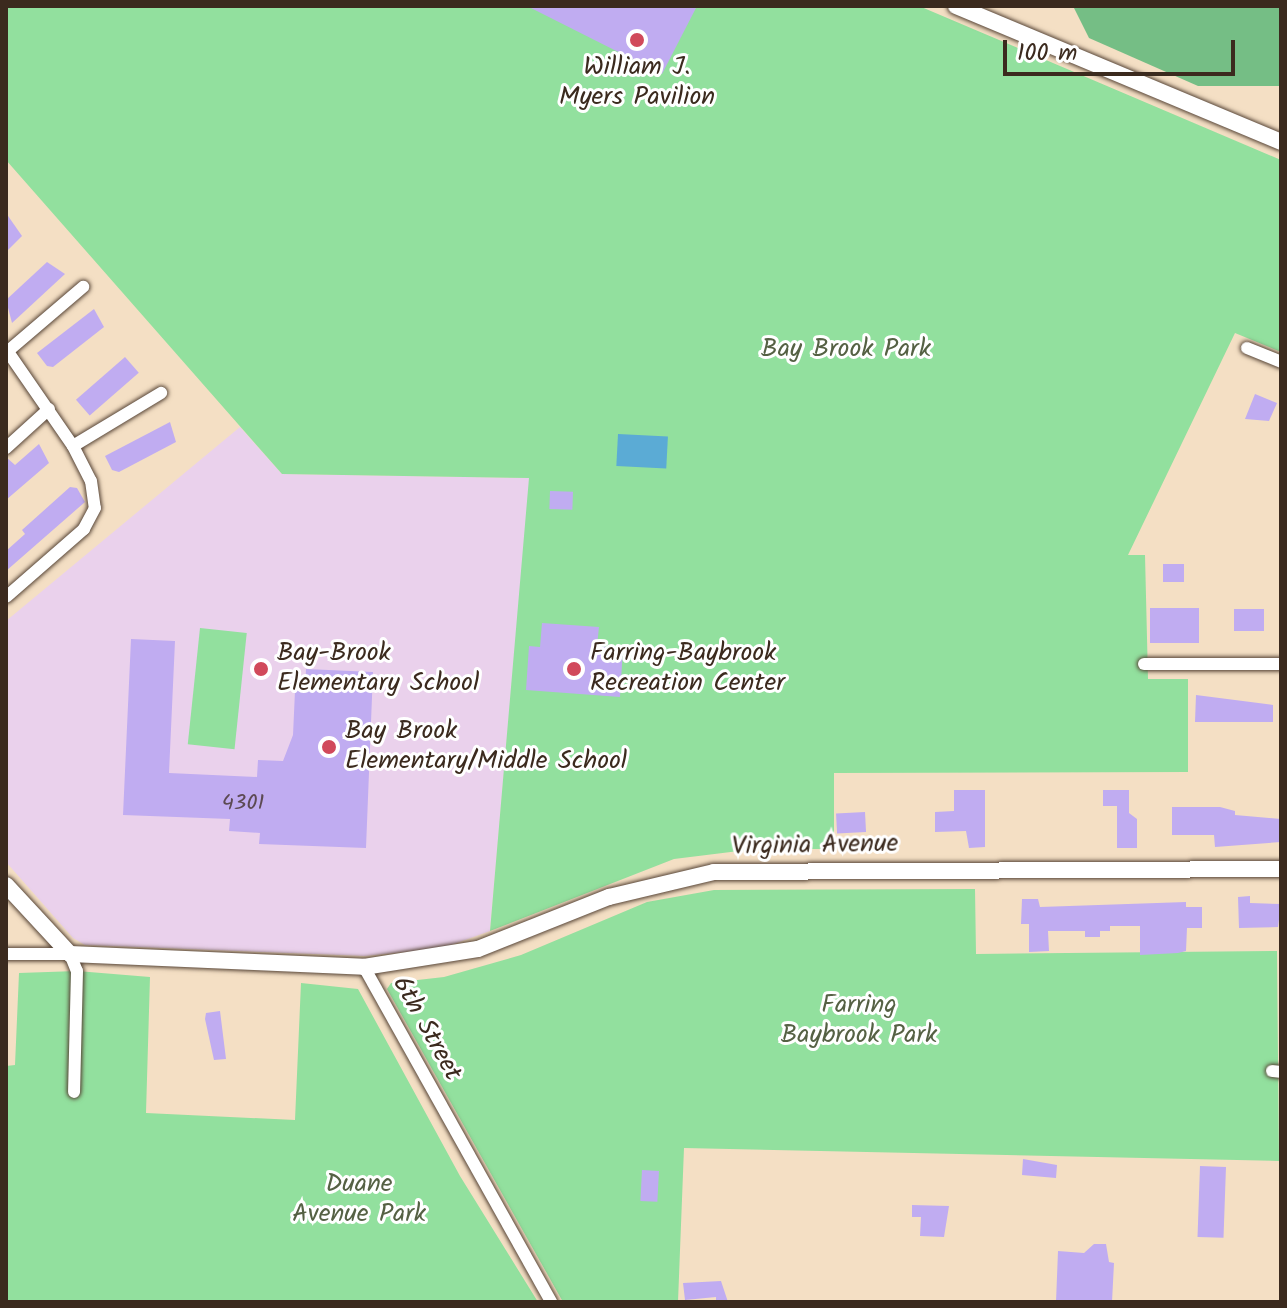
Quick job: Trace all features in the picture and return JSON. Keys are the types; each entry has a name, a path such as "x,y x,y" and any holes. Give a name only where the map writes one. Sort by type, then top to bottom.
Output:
{"street":[{"path":"956,6 1278,143"},
{"path":"6,597 84,529 95,508 91,481 73,446 7,350 83,287"},
{"path":"1247,348 1281,362"},
{"path":"73,446 161,393"},
{"path":"6,448 49,409"},
{"path":"1144,664 1281,664"},
{"name":"Virginia Avenue","path":"364,967 478,949 609,897 714,872 1281,869"},
{"path":"6,885 70,954 77,971 74,1092"},
{"name":"6th Street","path":"6,954 364,967 551,1302"}],"shaded area":[{"name":"Bay-Brook Elementary School","path":"240,427 282,474 530,478 490,931 443,948 365,956 85,945 73,938 6,862 6,621"}],"green space":[{"name":"Bay Brook Park","path":"6,6 919,6 1281,160 1281,352 1235,333 1128,555 1145,555 1148,679 1188,679 1188,772 834,773 834,849 755,849 674,859 490,931 529,478 282,474 6,160"},
{"path":"1073,6 1281,6 1281,86 1198,86 1089,38"},
{"path":"200,628 247,633 235,749 188,744"},
{"name":"Farring Baybrook Park","path":"975,889 976,954 1277,951 1279,1161 684,1148 678,1302 563,1302 387,989 391,983 444,977 521,955 647,902 714,890"},
{"name":"Duane Avenue Park","path":"77,971 150,977 146,1113 295,1120 301,983 358,989 460,1176 538,1302 6,1302 6,1066 15,1065 19,973"}],"water":[{"path":"618,434 668,437 666,469 616,466"}],"building":[{"name":"William J. Myers Pavilion","path":"527,6 697,6 662,74"},
{"path":"6,213 22,236 6,252"},
{"path":"47,262 65,274 12,323 6,300"},
{"path":"94,309 104,327 53,367 47,366 37,353"},
{"path":"125,357 139,373 90,415 76,400"},
{"path":"1255,394 1277,403 1269,421 1245,419"},
{"path":"170,422 176,442 119,472 112,470 105,456"},
{"path":"39,444 49,463 6,500 6,457 15,465"},
{"path":"70,487 77,488 85,502 6,571 6,551 25,534 22,530"},
{"path":"550,491 573,492 572,510 549,509"},
{"path":"1163,564 1184,564 1184,582 1163,582"},
{"path":"1150,608 1199,608 1199,643 1150,643"},
{"path":"1234,609 1264,609 1264,631 1234,631"},
{"name":"Farring-Baybrook Recreation Center","path":"542,623 599,627 597,646 623,648 620,697 526,690 529,646 540,647"},
{"name":"Bay Brook Elementary/Middle School","path":"131,639 175,641 169,773 257,777 258,760 283,761 293,735 295,691 305,691 306,669 373,672 366,848 259,844 260,833 229,831 230,819 123,815"},
{"path":"1196,695 1273,705 1273,722 1195,722"},
{"path":"954,790 985,790 985,847 969,848 966,831 935,832 935,812 954,811"},
{"path":"1103,790 1129,790 1129,813 1137,819 1137,848 1117,848 1117,806 1103,806"},
{"path":"1172,807 1220,807 1235,811 1235,815 1281,819 1281,842 1215,847 1214,835 1172,835"},
{"path":"865,812 866,832 837,833 836,814"},
{"path":"1250,896 1250,903 1281,904 1278,927 1239,928 1238,897"},
{"path":"1022,899 1038,899 1040,907 1186,902 1186,907 1202,907 1202,928 1187,928 1186,951 1178,953 1140,955 1140,926 1110,926 1110,931 1100,931 1100,937 1085,937 1085,931 1048,931 1049,951 1029,952 1029,924 1021,924"},
{"path":"220,1011 226,1059 214,1060 205,1019 206,1013"},
{"path":"1023,1159 1057,1165 1056,1178 1022,1175"},
{"path":"1200,1166 1226,1167 1224,1238 1198,1237"},
{"path":"642,1170 659,1171 657,1202 640,1201"},
{"path":"912,1205 949,1206 944,1237 920,1236 921,1217 912,1217"},
{"path":"1094,1244 1106,1244 1109,1262 1114,1263 1112,1302 1056,1302 1058,1251 1084,1253"},
{"path":"721,1281 728,1302 716,1302 716,1297 685,1300 683,1283"}],"place":[{"name":"William J. Myers Pavilion","path":"637,40"},
{"name":"Bay-Brook Elementary School","path":"261,669"},
{"name":"Farring-Baybrook Recreation Center","path":"574,669"},
{"name":"Bay Brook Elementary/Middle School","path":"329,747"}]}
